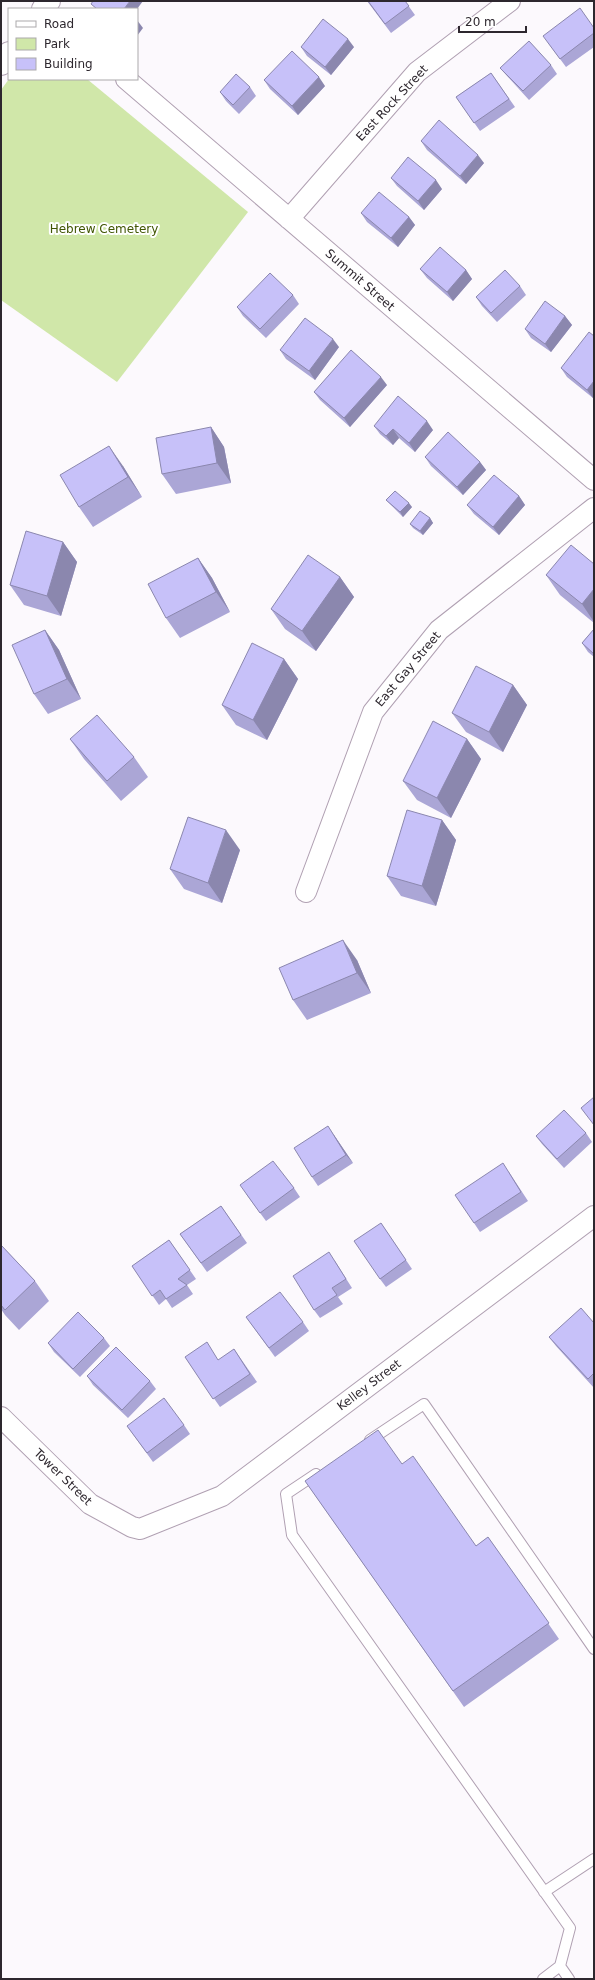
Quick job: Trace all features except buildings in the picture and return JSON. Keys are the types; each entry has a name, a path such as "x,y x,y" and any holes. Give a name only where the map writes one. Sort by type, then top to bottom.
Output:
{"street":[{"name":"East Rock Street","path":"289,219 417,72 510,1"},
{"path":"1,64 8,54"},
{"name":"Summit Street","path":"127,80 594,480"},
{"name":"East Gay Street","path":"306,892 373,712 439,630 594,508"},
{"name":"Kelley Street","path":"132,1527 140,1529 222,1496 594,1216"},
{"name":"Tower Street","path":"1,1417 90,1504 132,1527"}],"lane":[{"path":"359,1447 424,1404 594,1649"},
{"path":"326,1468 286,1494 292,1535 570,1928 560,1966 544,1979"},
{"path":"544,1892 594,1859"},
{"path":"560,1966 569,1979"}],"green space":[{"name":"Hebrew Cemetery","path":"8,80 88,80 248,212 117,382 1,300 1,90"}]}
